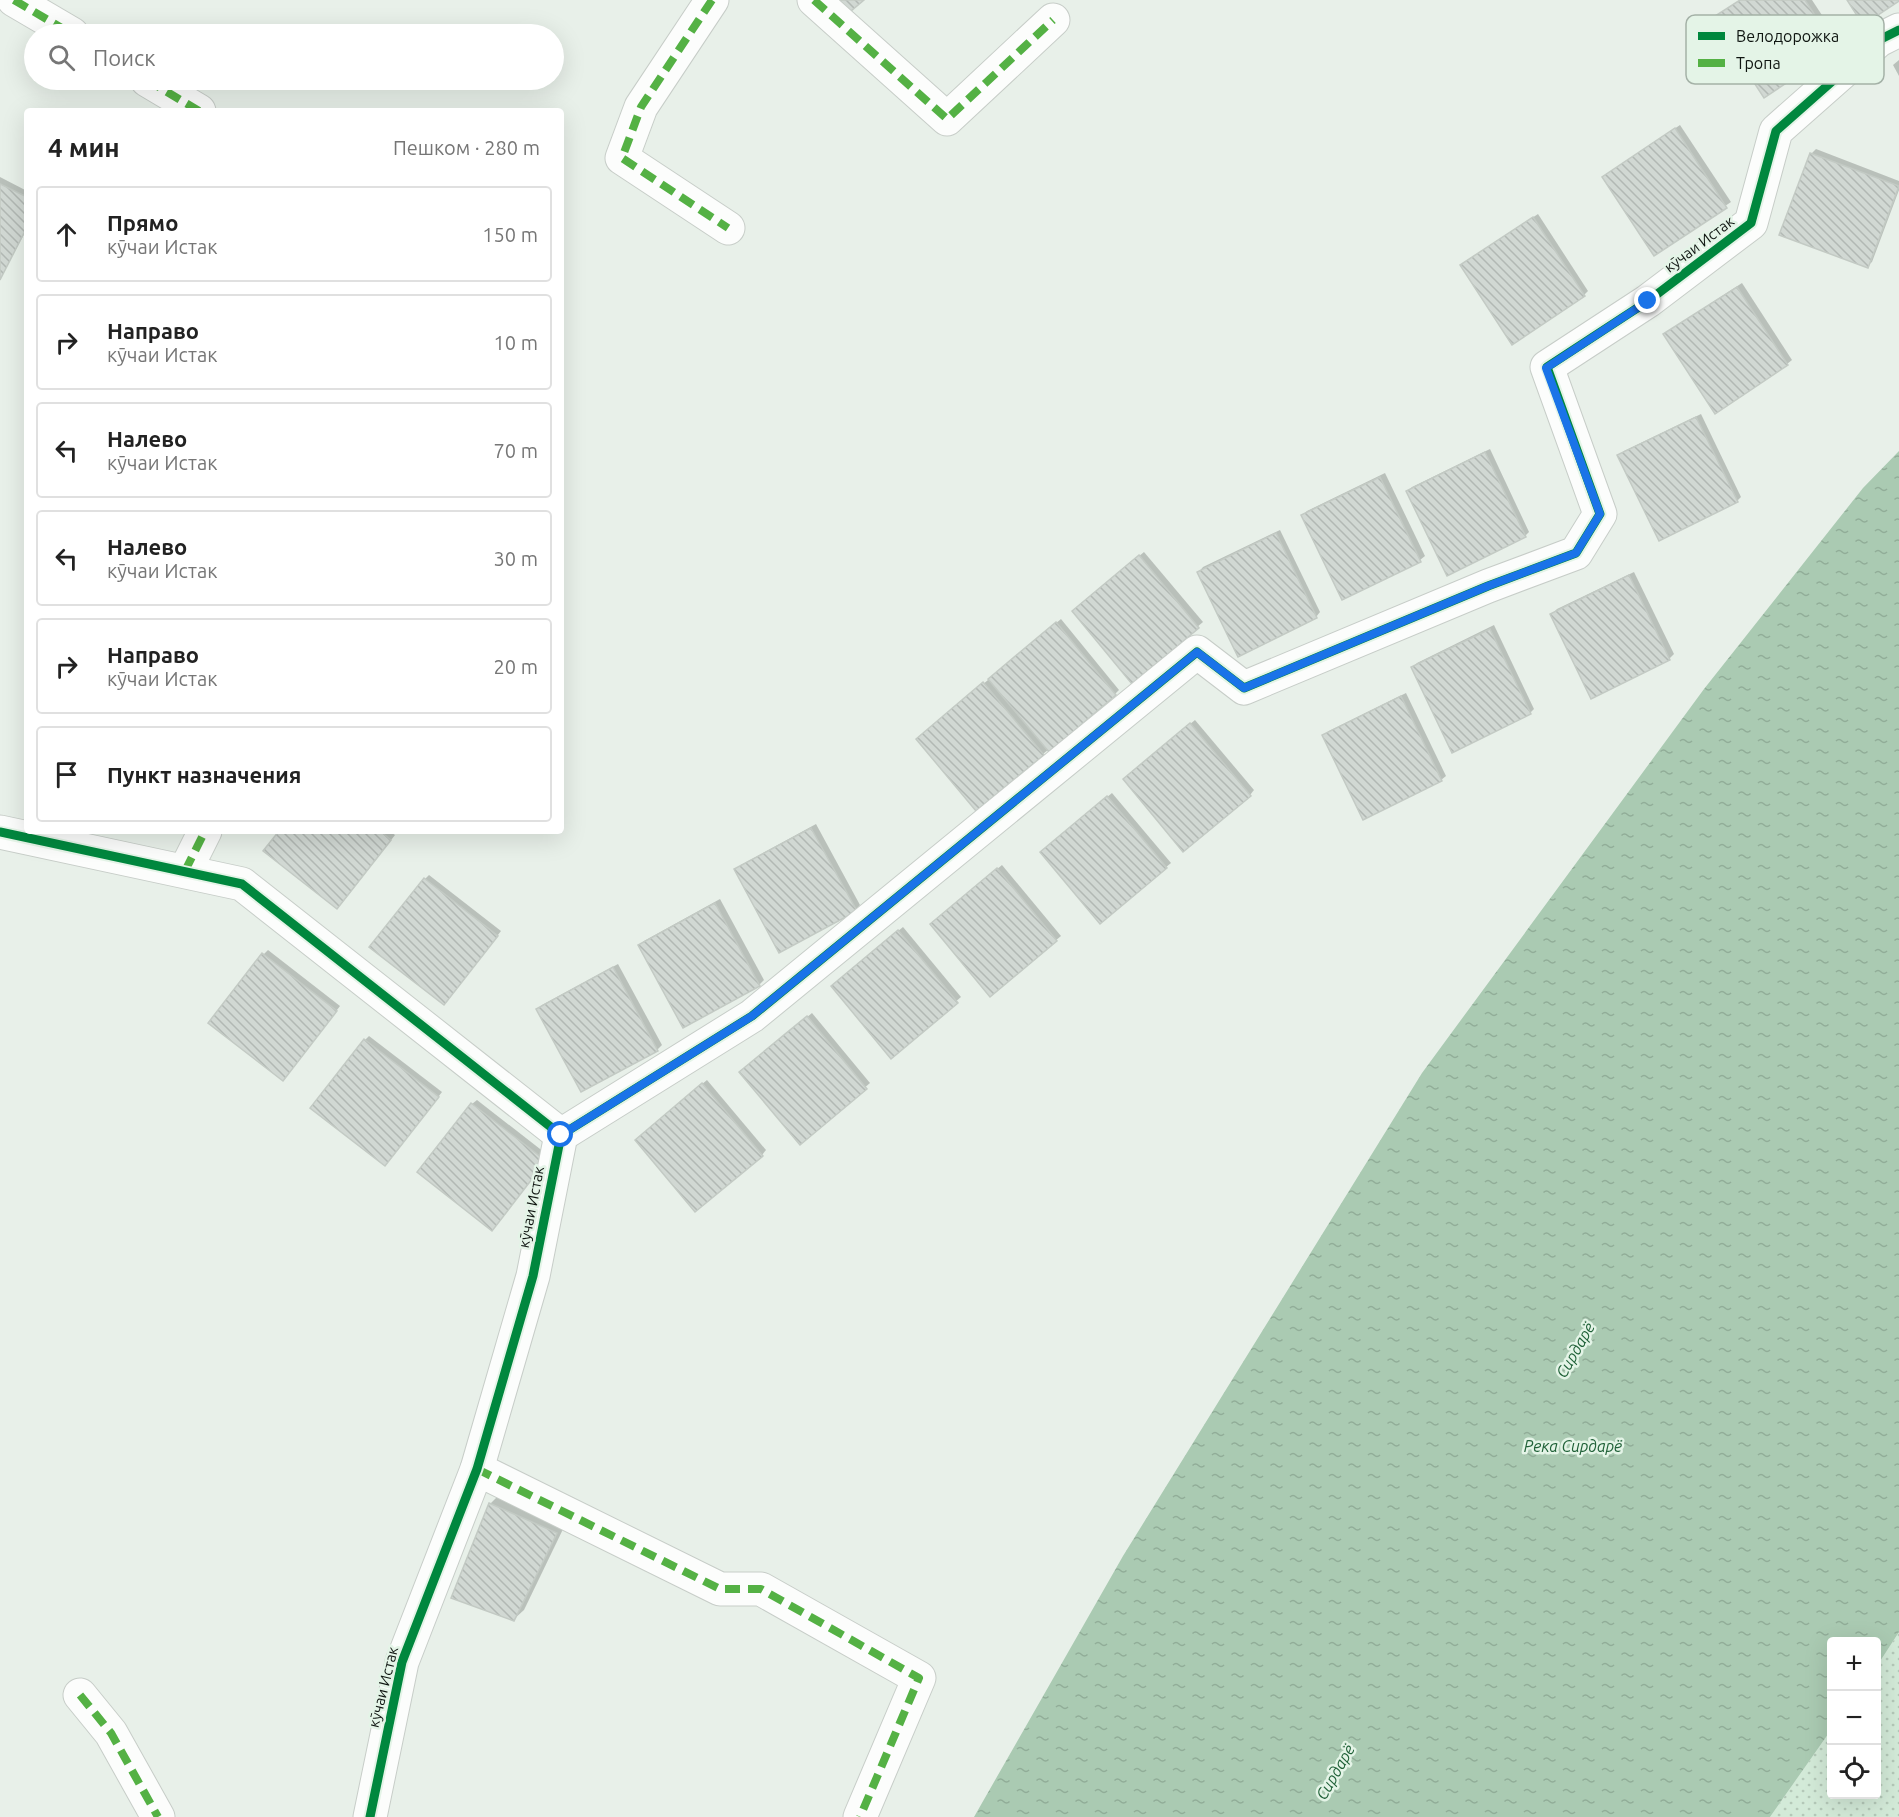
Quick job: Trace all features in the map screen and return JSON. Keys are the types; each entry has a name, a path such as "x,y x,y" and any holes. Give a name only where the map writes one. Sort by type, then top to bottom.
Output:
{"street":[{"path":"14,0 55,24"},
{"path":"712,0 641,107 622,158 728,228"},
{"path":"814,0 947,119 1053,20"},
{"name":"кӯчаи Истак","path":"1884,38 1899,30"},
{"name":"кӯчаи Истак","path":"370,1817 402,1662 477,1468 533,1276 561,1135 752,1016 1197,652 1244,688 1488,586 1576,553 1600,514 1546,368 1648,301 1751,223 1776,131 1829,84"},
{"path":"164,90 195,108"},
{"path":"0,832 242,884 561,1135"},
{"path":"185,871 204,834"},
{"path":"477,1468 720,1589 761,1589 919,1678 860,1817"},
{"path":"80,1695 111,1733 158,1817"}],"shaded area":[{"path":"1899,1632 1899,1817 1770,1817 1827,1736 1827,1799 1881,1799 1881,1660"}],"water":[{"name":"Река Сирдарё","path":"1899,451 1899,1632 1881,1660 1881,1637 1827,1637 1827,1736 1770,1817 974,1817 1123,1556 1422,1073 1704,689 1863,488"}],"building":[{"path":"819,0 864,0 838,22"},
{"path":"1740,0 1805,0 1815,15 1717,15"},
{"path":"1847,0 1899,0 1878,15 1857,15"},
{"path":"1755,84 1785,84 1764,98"},
{"path":"1675,128 1727,208 1654,256 1602,177"},
{"path":"1810,153 1899,186 1868,268 1779,235"},
{"path":"0,184 24,196 24,233 0,280"},
{"path":"1533,217 1585,296 1512,345 1460,265"},
{"path":"1737,287 1788,365 1715,414 1663,334"},
{"path":"1696,417 1738,502 1659,541 1617,455"},
{"path":"1485,452 1526,537 1447,576 1406,491"},
{"path":"1380,477 1421,562 1342,600 1301,515"},
{"path":"1276,533 1317,618 1238,657 1197,572"},
{"path":"1139,555 1199,628 1132,684 1072,611"},
{"path":"1629,575 1670,660 1591,699 1550,614"},
{"path":"1056,622 1116,695 1049,752 988,679"},
{"path":"1490,629 1531,714 1452,753 1411,667"},
{"path":"983,682 1044,755 976,811 916,739"},
{"path":"1401,696 1442,781 1363,820 1322,735"},
{"path":"1190,723 1251,796 1183,852 1123,779"},
{"path":"1107,796 1167,868 1100,924 1040,852"},
{"path":"811,828 857,911 779,953 734,869"},
{"path":"277,834 384,834 391,840 337,909 263,851"},
{"path":"997,868 1057,941 990,997 930,924"},
{"path":"424,878 498,936 444,1005 369,947"},
{"path":"715,903 760,986 683,1028 638,945"},
{"path":"898,930 958,1003 891,1059 831,986"},
{"path":"262,953 337,1011 283,1081 208,1023"},
{"path":"613,967 658,1051 581,1092 536,1009"},
{"path":"807,1016 867,1089 800,1145 739,1072"},
{"path":"364,1039 439,1097 385,1166 310,1108"},
{"path":"702,1083 763,1156 695,1212 635,1140"},
{"path":"471,1103 546,1161 492,1231 417,1172"},
{"path":"489,1503 557,1533 514,1621 451,1598"}],"marked path":[{"path":"14,0 55,24"},
{"path":"712,0 641,107 622,158 728,228"},
{"path":"814,0 947,119 1053,20"},
{"path":"164,90 194,108"},
{"path":"185,871 204,834"},
{"path":"477,1469 720,1589 761,1589 919,1678 860,1817"},
{"path":"80,1695 111,1733 158,1817"}],"cycle path":[{"path":"1884,38 1899,30"},
{"path":"370,1817 402,1662 477,1469 533,1276 561,1135 752,1016 1197,652 1244,688 1488,586 1576,553 1600,514 1547,367 1648,301 1751,223 1776,131 1829,84"},
{"path":"0,832 242,884 561,1135"}],"route":[{"path":"561,1135 752,1016 1197,652 1244,688 1488,586 1576,553 1600,514 1546,368 1648,301"}],"water label":[{"name":"Сирдарё","path":"1575,1350"},
{"name":"Сирдарё","path":"1335,1772"}]}
